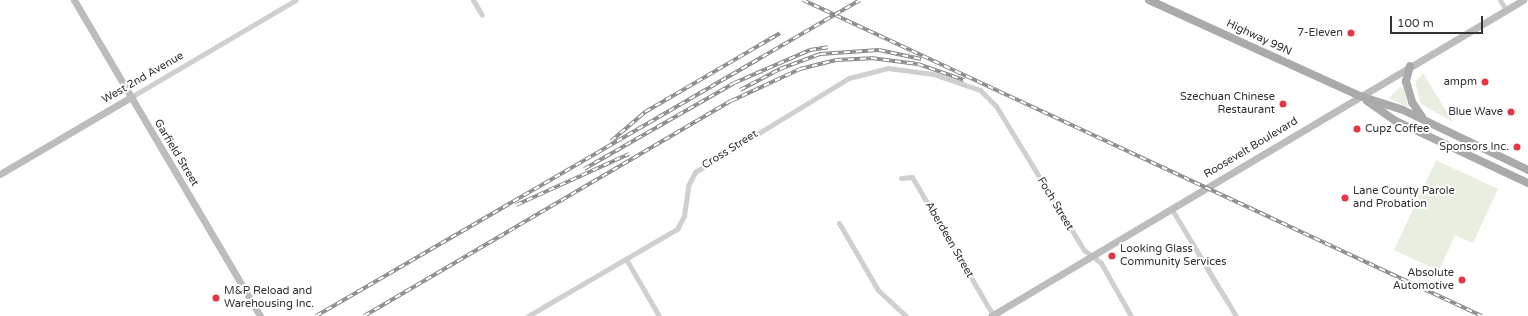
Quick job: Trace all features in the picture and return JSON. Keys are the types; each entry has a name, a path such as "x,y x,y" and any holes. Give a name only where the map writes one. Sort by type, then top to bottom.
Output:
{"main road":[{"name":"Garfield Street","path":"74,0 260,316"},
{"name":"Highway 99N","path":"1149,0 1360,96 1427,122 1528,170"},
{"name":"Roosevelt Boulevard","path":"992,315 1523,0"},
{"path":"1410,66 1406,81 1412,102 1427,122"},
{"name":"Highway 99N","path":"1360,96 1396,120 1528,183"},
{"name":"West 2nd Avenue","path":"0,174 131,97"}],"street":[{"name":"West 2nd Avenue","path":"131,97 296,0"},
{"path":"473,0 482,15"},
{"path":"1500,0 1506,10"},
{"name":"Cross Street","path":"528,316 677,229 684,216 688,186 695,172 849,78 871,70 907,68 980,90"},
{"name":"Foch Street","path":"980,90 996,106 1080,244 1101,263 1131,316"},
{"name":"Aberdeen Street","path":"901,178 912,177 992,315"},
{"path":"1171,208 1236,316"},
{"path":"839,223 878,290 906,316"},
{"path":"626,259 659,316"}],"shaded area":[{"path":"1423,73 1453,122 1421,104 1415,83"},
{"path":"1400,87 1404,88 1408,107 1389,98"},
{"path":"1436,160 1498,189 1473,243 1455,235 1439,271 1394,250"}],"railway":[{"path":"803,0 1482,316"},
{"path":"316,316 860,0"},
{"path":"611,141 645,112 780,33"},
{"path":"584,169 734,83 810,50 828,47"},
{"path":"740,90 780,69 820,54 879,50 921,59"},
{"path":"364,316 731,101 800,69 836,60 871,58 918,64 964,80"},
{"path":"516,205 629,154"}],"place":[{"name":"7-Eleven","path":"1351,33"},
{"name":"ampm","path":"1485,82"},
{"name":"Szechuan Chinese Restaurant","path":"1283,104"},
{"name":"Blue Wave","path":"1511,112"},
{"name":"Cupz Coffee","path":"1357,129"},
{"name":"Sponsors Inc.","path":"1517,147"},
{"name":"Lane County Parole and Probation","path":"1345,198"},
{"name":"Looking Glass Community Services","path":"1112,256"},
{"name":"Absolute Automotive","path":"1462,280"},
{"name":"M&P Reload and Warehousing Inc.","path":"216,298"}]}
